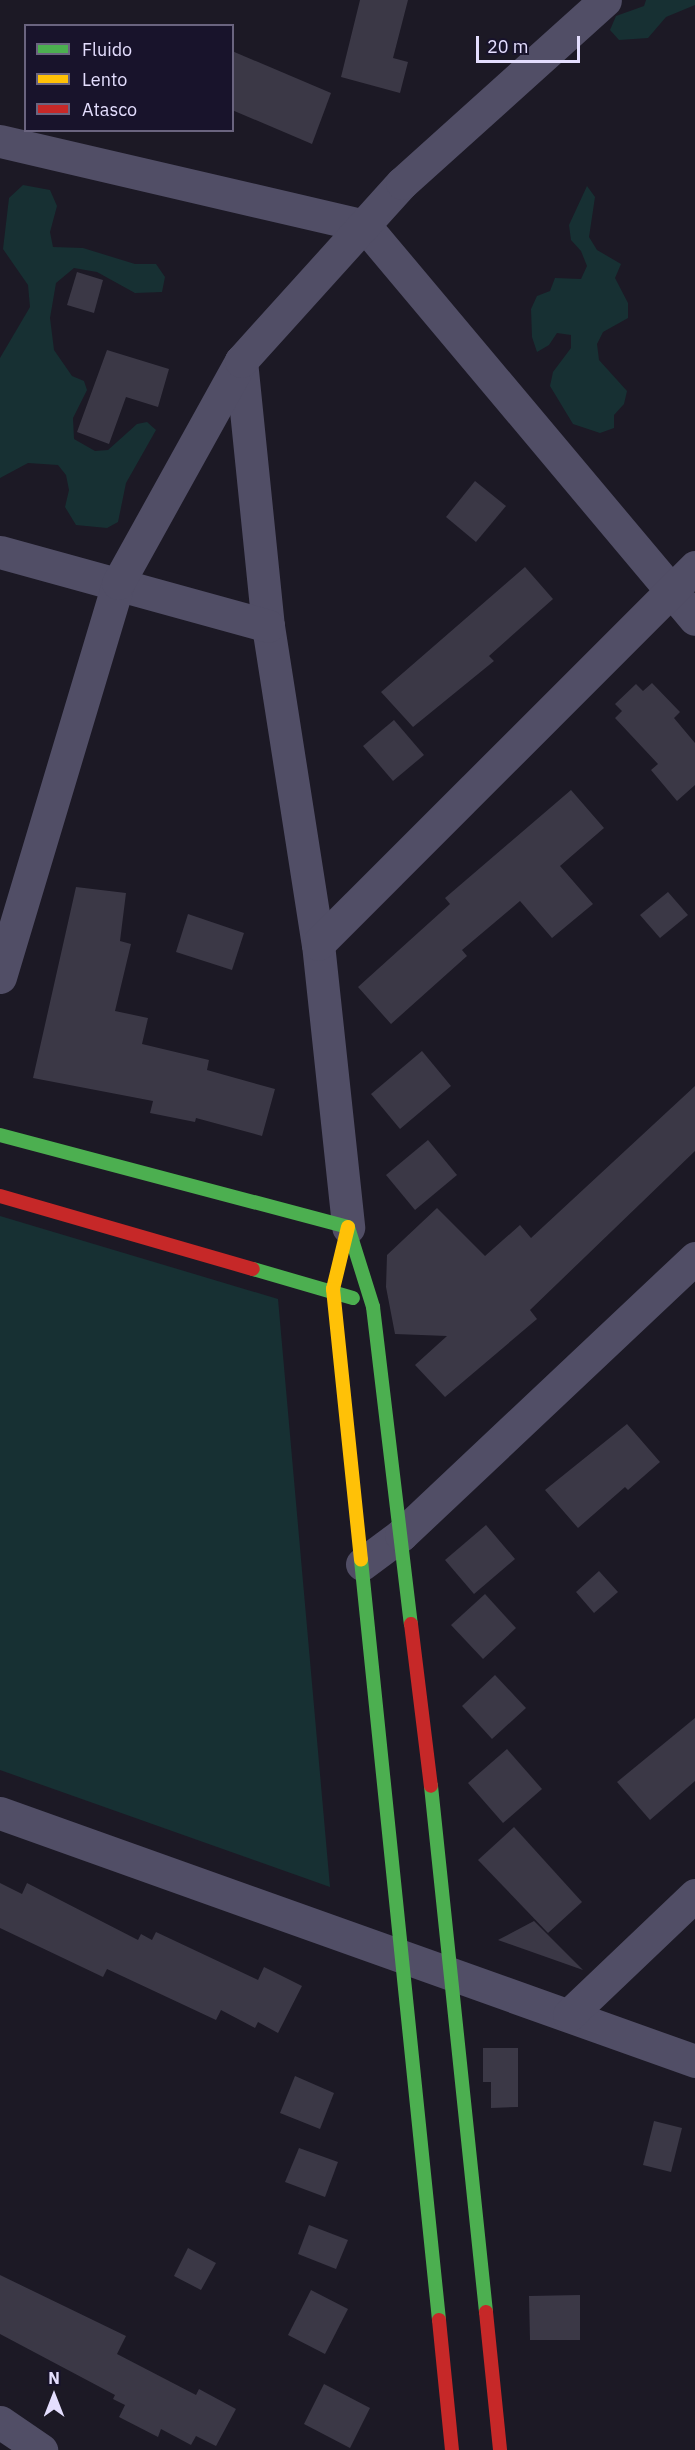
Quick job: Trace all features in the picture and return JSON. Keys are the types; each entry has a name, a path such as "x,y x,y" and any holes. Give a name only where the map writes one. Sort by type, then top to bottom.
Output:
{"street":[{"path":"0,977 118,583 241,361 402,183 605,0"},
{"path":"0,141 365,226 683,578 695,619"},
{"path":"241,361 268,626 318,944 348,1227 373,1307 453,1974 500,2450"},
{"path":"0,552 268,626"},
{"path":"318,944 683,578"},
{"path":"0,1135 348,1227"},
{"path":"0,1196 333,1289 373,1307"},
{"path":"348,1227 333,1289 452,2450"},
{"path":"362,1564 400,1535 695,1258"},
{"path":"0,1813 403,1959 453,1974 695,2061"},
{"path":"569,2015 695,1895"},
{"path":"0,2422 41,2450"}],"green space":[{"path":"646,0 695,0 695,5 666,17 648,38 619,40 610,30 616,16 644,6"},
{"path":"23,185 50,190 57,206 50,232 53,247 83,248 135,264 156,264 165,277 162,292 135,293 97,272 74,268 56,283 50,318 54,350 72,376 84,381 87,390 73,418 74,439 95,451 108,450 137,424 147,422 156,430 126,483 118,522 107,528 76,525 65,507 69,490 66,475 58,465 28,463 0,478 0,358 30,307 28,285 3,249 9,198"},
{"path":"587,186 595,197 589,237 597,250 621,264 615,278 628,303 628,318 603,332 597,344 599,360 627,391 624,404 614,415 614,428 600,433 573,424 550,386 553,372 571,348 571,335 557,333 549,345 537,352 532,337 531,309 537,296 550,291 555,278 581,279 587,266 581,251 571,240 569,225"},
{"path":"0,1216 278,1299 330,1887 0,1770"}],"building":[{"path":"360,0 408,0 393,58 408,62 400,93 341,77"},
{"path":"234,52 331,93 312,144 234,111"},
{"path":"77,272 103,280 94,313 67,305"},
{"path":"107,350 169,369 158,407 126,397 109,444 77,432"},
{"path":"475,481 506,506 476,542 446,517"},
{"path":"525,567 553,599 489,656 494,661 413,727 381,692"},
{"path":"652,683 680,712 674,718 695,743 695,785 677,801 651,770 658,764 615,718 622,711 615,704 636,684 643,691"},
{"path":"394,720 424,755 393,781 363,746"},
{"path":"571,790 604,828 560,866 593,904 552,938 520,901 462,950 467,956 391,1024 358,987 450,904 445,898"},
{"path":"76,887 126,893 120,941 131,944 115,1011 148,1018 142,1044 209,1060 207,1070 275,1089 262,1136 196,1118 195,1122 150,1113 153,1101 33,1078"},
{"path":"668,892 688,915 660,938 640,915"},
{"path":"188,914 244,933 232,970 176,952"},
{"path":"422,1051 451,1086 400,1129 371,1094"},
{"path":"695,1086 695,1151 530,1310 537,1319 445,1397 415,1365 447,1336 395,1334 386,1287 387,1255 437,1208 485,1256 520,1225 531,1238"},
{"path":"428,1140 457,1175 415,1210 386,1175"},
{"path":"627,1424 660,1462 628,1490 625,1487 578,1528 545,1490"},
{"path":"486,1525 515,1559 474,1594 445,1560"},
{"path":"599,1571 618,1592 594,1613 576,1592"},
{"path":"485,1594 516,1628 483,1659 451,1625"},
{"path":"495,1675 526,1708 492,1739 462,1706"},
{"path":"695,1718 695,1781 650,1820 617,1782"},
{"path":"507,1749 542,1789 503,1823 468,1783"},
{"path":"514,1827 582,1902 548,1933 478,1860"},
{"path":"0,1883 22,1894 27,1883 138,1940 141,1934 152,1940 156,1932 258,1980 264,1967 302,1986 278,2033 258,2022 255,2028 221,2010 216,2020 107,1969 103,1977 0,1928"},
{"path":"534,1921 583,1970 498,1940"},
{"path":"483,2048 518,2048 518,2107 491,2108 491,2082 483,2082"},
{"path":"295,2076 334,2093 320,2129 280,2113"},
{"path":"654,2121 682,2128 671,2172 643,2165"},
{"path":"299,2148 338,2162 325,2197 285,2182"},
{"path":"309,2225 348,2240 336,2269 298,2254"},
{"path":"188,2248 216,2263 201,2290 174,2276"},
{"path":"0,2275 126,2336 117,2354 196,2395 199,2389 236,2409 216,2446 196,2436 191,2445 161,2429 158,2437 119,2417 125,2405 113,2399 115,2395 0,2334"},
{"path":"311,2290 348,2309 325,2354 288,2335"},
{"path":"580,2295 580,2340 530,2340 529,2296"},
{"path":"324,2384 370,2408 350,2448 304,2424"}],"traffic: fast":[{"path":"0,1135 348,1227"},
{"path":"348,1227 373,1307 411,1624"},
{"path":"253,1269 353,1298"},
{"path":"361,1560 439,2320"},
{"path":"431,1786 486,2312"}],"traffic: slow":[{"path":"348,1227 333,1289 361,1560"}],"traffic: jam":[{"path":"0,1196 253,1269"},
{"path":"411,1624 431,1786"},
{"path":"486,2312 500,2450"},
{"path":"439,2320 452,2450"}]}
